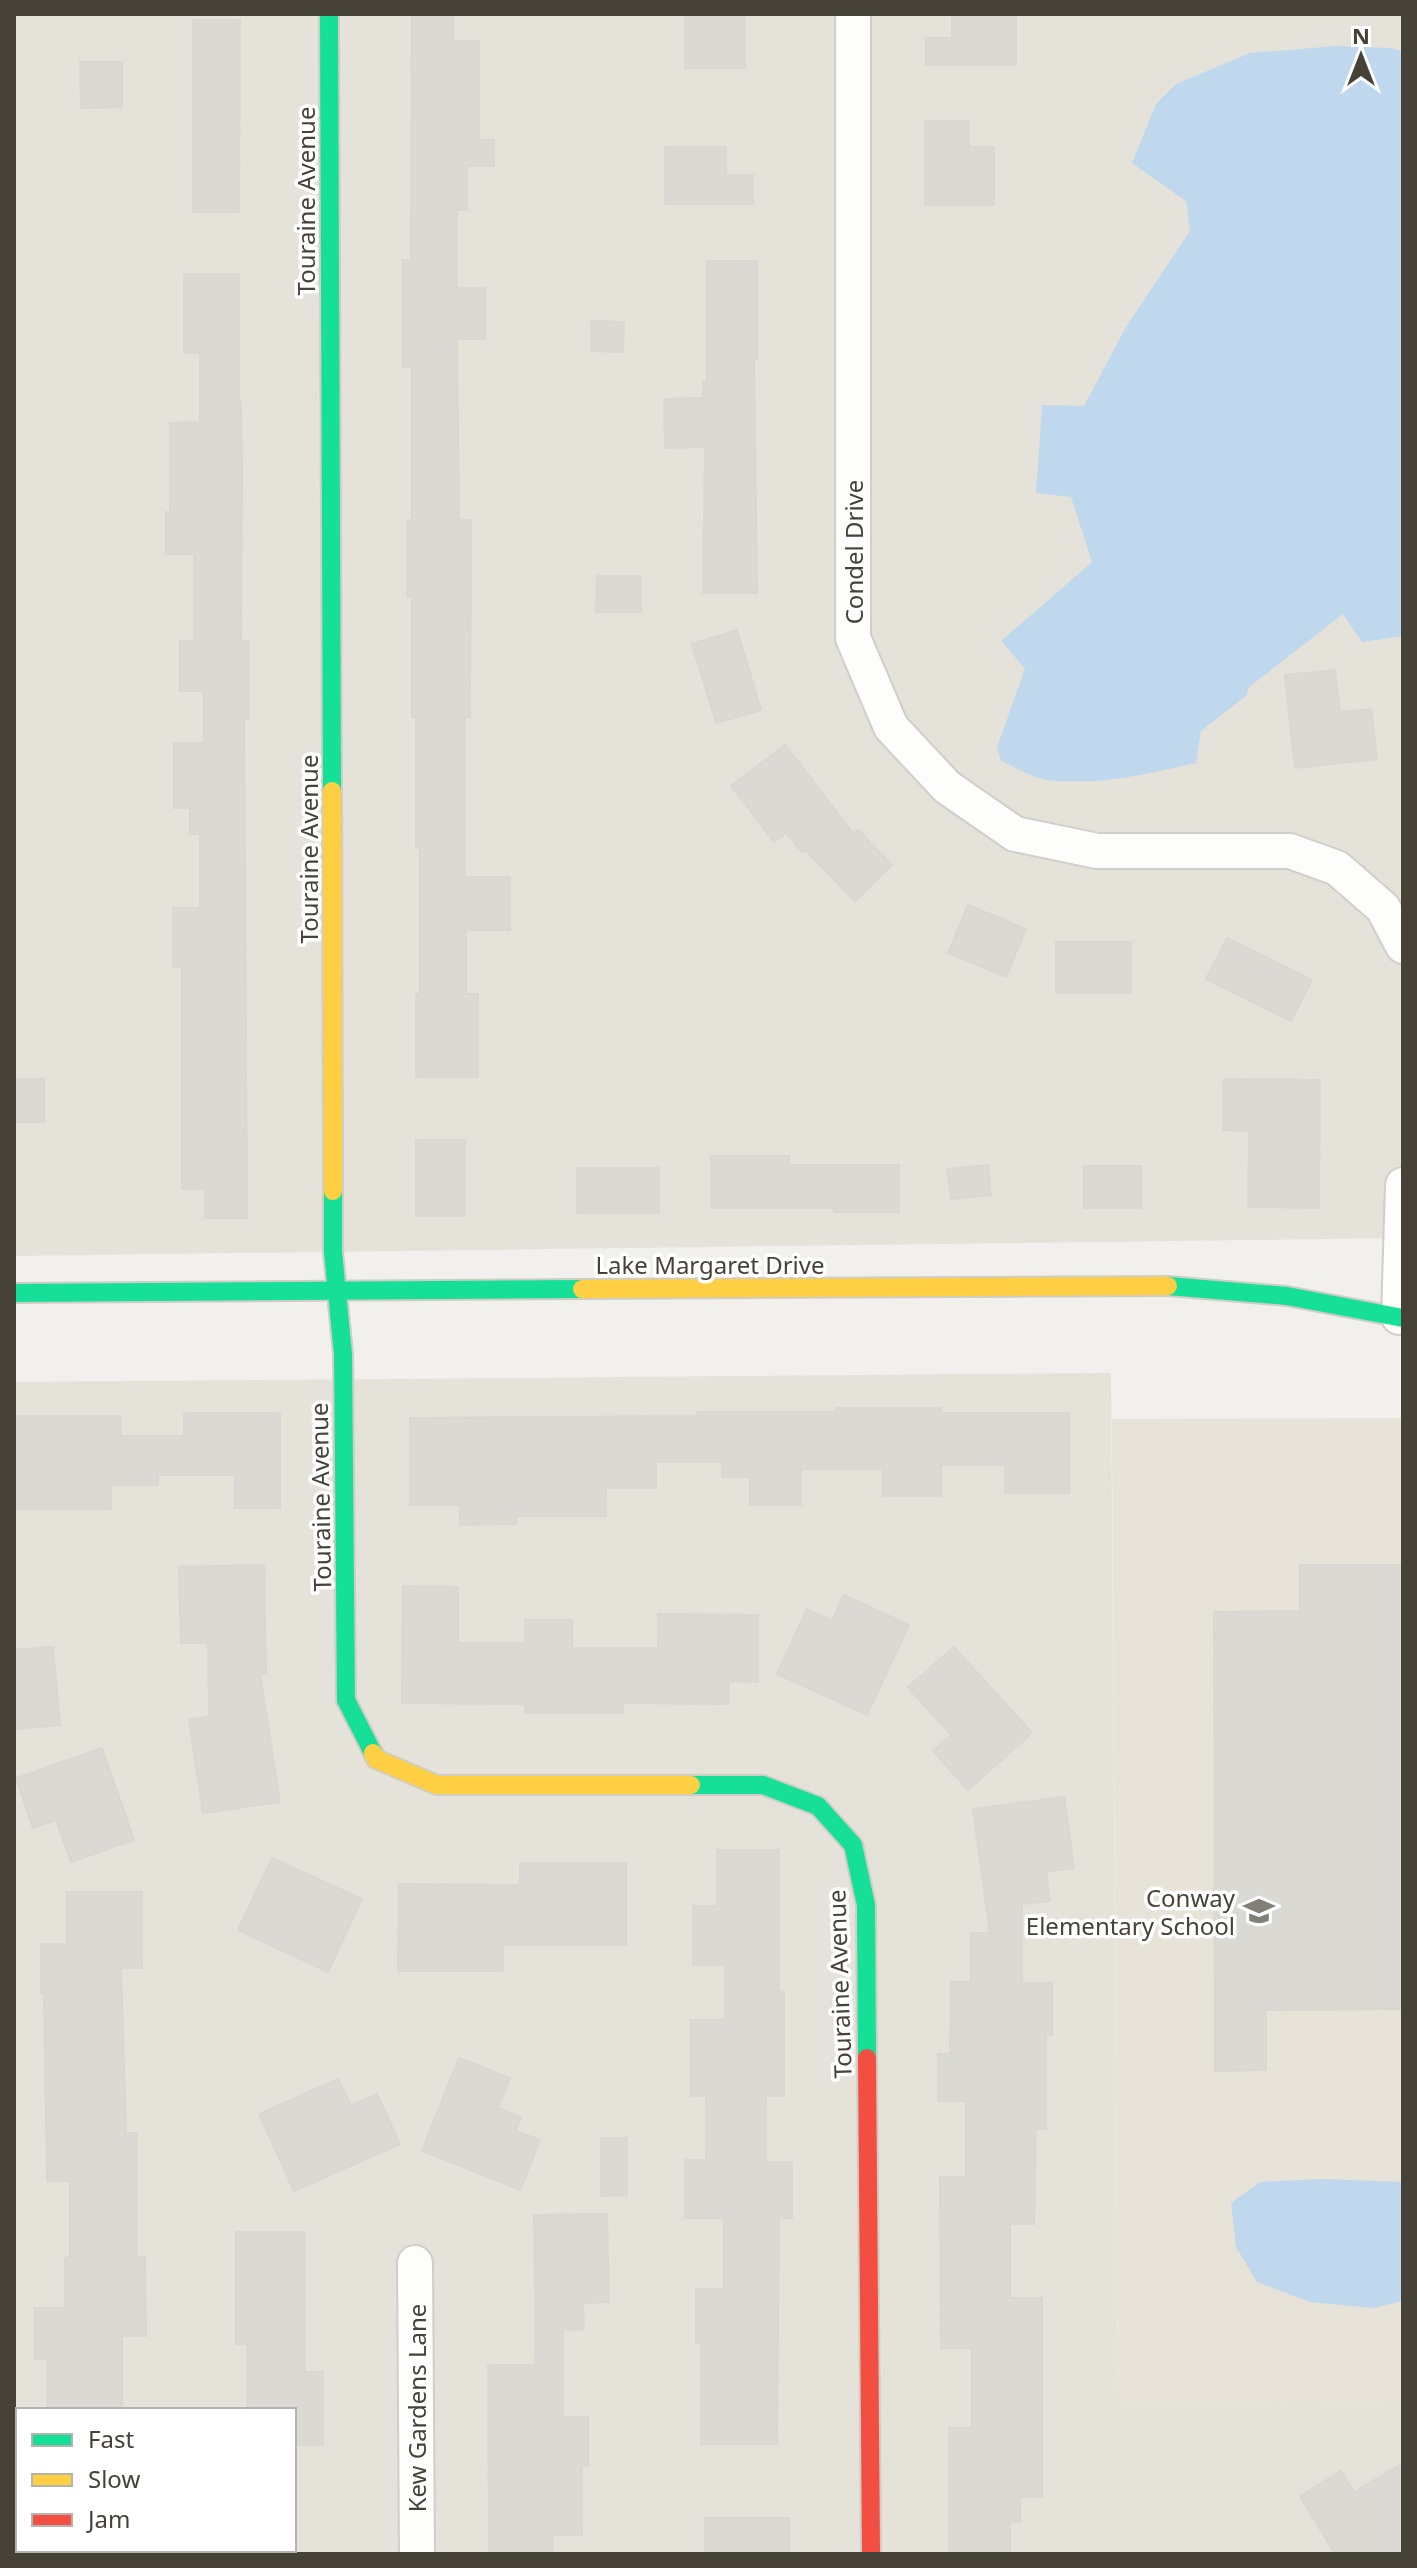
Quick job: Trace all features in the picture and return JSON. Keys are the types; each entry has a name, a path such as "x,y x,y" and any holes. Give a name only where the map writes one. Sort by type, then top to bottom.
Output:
{"street":[{"name":"Touraine Avenue","path":"329,14 333,1252 343,1354 346,1700 376,1759 437,1785 763,1785 818,1806 853,1845 866,1905 871,2554"},
{"name":"Condel Drive","path":"853,14 853,638 891,727 947,787 1015,834 1097,851 1290,851 1337,868 1393,904 1403,946"},
{"path":"1401,1318 1403,1185"},
{"name":"Lake Margaret Drive","path":"14,1293 1149,1286 1287,1296 1401,1318"},
{"name":"Kew Gardens Lane","path":"415,2263 417,2554"}],"shaded area":[{"path":"14,14 1403,14 1403,1238 14,1256"},
{"path":"1111,1373 1118,2404 1403,2402 1403,2554 14,2554 14,1382"},
{"name":"Conway Elementary School","path":"1403,1418 1403,2402 1118,2405 1112,1419"}],"water":[{"path":"1337,46 1403,51 1403,636 1362,642 1343,614 1248,688 1247,695 1201,731 1196,763 1104,780 1048,780 1030,775 1001,761 997,747 1025,669 1001,641 1092,562 1071,497 1036,493 1042,405 1084,406 1126,327 1190,231 1186,201 1132,163 1156,104 1176,84 1250,53"},
{"path":"1322,2179 1403,2182 1403,2301 1374,2308 1310,2302 1257,2282 1236,2247 1231,2203 1260,2182"}],"building":[{"path":"952,14 1016,14 1016,65 926,65 926,38 952,38"},
{"path":"412,15 453,15 453,41 479,41 479,140 494,140 494,166 467,166 467,210 457,210 457,288 485,288 485,339 457,339 459,520 471,520 470,717 465,717 465,877 510,877 510,930 466,930 466,994 478,994 478,1077 416,1077 416,994 420,994 420,848 416,848 412,597 407,597 407,520 412,520 412,367 403,367 403,260 411,260"},
{"path":"685,17 745,17 745,68 685,68"},
{"path":"193,20 240,20 239,212 193,212"},
{"path":"80,62 122,62 122,107 81,108"},
{"path":"925,121 969,121 969,147 994,147 994,205 925,205"},
{"path":"665,147 726,147 726,175 753,175 753,204 665,204"},
{"path":"707,261 757,261 757,359 754,359 757,593 703,593 705,447 665,448 664,399 703,398 703,382 707,382"},
{"path":"184,274 239,274 241,641 249,641 249,718 244,718 247,1218 205,1218 205,1189 182,1189 182,967 173,967 173,908 200,908 200,834 190,834 190,808 174,808 174,743 204,743 204,691 180,691 180,641 194,641 194,554 166,554 166,512 170,512 170,423 200,422 200,353 184,353"},
{"path":"592,321 624,322 623,352 591,351"},
{"path":"597,576 641,576 641,612 596,612"},
{"path":"737,630 761,710 716,723 692,644"},
{"path":"1335,670 1340,712 1371,709 1377,759 1295,768 1285,675"},
{"path":"785,745 854,834 858,830 892,865 855,901 786,833 774,842 731,786"},
{"path":"968,905 1026,929 1006,977 948,953"},
{"path":"1227,938 1312,980 1291,1021 1206,979"},
{"path":"1056,942 1131,942 1131,993 1056,993"},
{"path":"14,1079 44,1079 44,1122 14,1122"},
{"path":"1224,1079 1320,1080 1319,1208 1248,1207 1249,1131 1223,1130"},
{"path":"416,1140 465,1140 465,1216 416,1216"},
{"path":"711,1156 789,1156 789,1165 899,1165 899,1212 834,1212 834,1208 711,1208"},
{"path":"988,1165 991,1195 951,1199 947,1169"},
{"path":"1084,1166 1141,1166 1141,1208 1084,1208"},
{"path":"577,1168 659,1168 659,1213 577,1213"},
{"path":"836,1408 941,1408 941,1413 1069,1413 1069,1493 1005,1493 1005,1465 941,1465 941,1496 883,1496 883,1469 801,1469 801,1505 750,1505 750,1477 722,1477 722,1462 656,1462 656,1488 606,1488 606,1516 516,1516 516,1524 460,1525 460,1505 410,1505 410,1418 697,1416 697,1412 836,1412"},
{"path":"184,1413 280,1413 280,1508 235,1508 235,1475 158,1475 158,1485 111,1485 111,1509 14,1509 14,1416 121,1416 121,1436 184,1436"},
{"path":"264,1565 266,1674 260,1674 280,1802 203,1813 189,1720 209,1716 208,1643 181,1643 179,1567"},
{"path":"1300,1565 1403,1565 1403,2009 1266,2010 1266,2070 1215,2071 1214,1612 1300,1611"},
{"path":"403,1586 458,1587 458,1643 525,1643 525,1620 572,1620 572,1648 658,1648 658,1614 758,1615 758,1682 729,1681 729,1704 623,1703 623,1713 525,1713 525,1704 402,1703"},
{"path":"844,1595 909,1625 867,1715 777,1674 807,1609 832,1621"},
{"path":"53,1647 60,1725 14,1729 14,1650"},
{"path":"954,1647 1032,1733 968,1790 933,1751 951,1735 908,1687"},
{"path":"102,1748 134,1840 71,1862 56,1820 33,1828 16,1778"},
{"path":"1064,1797 1074,1868 1046,1872 1050,1901 1022,1904 1022,1983 1052,1983 1052,2035 1046,2035 1046,2129 1036,2129 1034,2224 1010,2224 1010,2298 1042,2298 1042,2497 1020,2497 1020,2522 1010,2522 1010,2554 949,2554 949,2428 972,2428 972,2348 941,2348 940,2177 966,2177 966,2101 938,2101 938,2054 950,2054 951,1982 971,1982 971,1933 990,1933 973,1809"},
{"path":"717,1850 779,1850 779,1992 784,1992 784,2096 766,2096 766,2162 792,2162 792,2218 779,2218 777,2444 701,2444 701,2343 696,2343 696,2289 724,2289 724,2218 685,2218 685,2160 706,2160 706,2096 691,2096 691,2020 725,2020 725,1965 693,1965 693,1906 717,1906"},
{"path":"272,1858 362,1899 328,1972 238,1930"},
{"path":"520,1863 626,1863 626,1945 503,1945 503,1971 398,1971 399,1884 520,1885"},
{"path":"67,1892 142,1892 142,1968 121,1968 126,2133 137,2133 137,2257 145,2257 146,2336 122,2336 122,2408 47,2408 47,2359 35,2359 35,2308 65,2308 65,2258 70,2257 70,2181 47,2181 44,1993 41,1993 41,1944 67,1944"},
{"path":"459,2058 510,2078 498,2108 521,2117 516,2131 540,2140 520,2190 422,2151"},
{"path":"338,2079 351,2106 377,2094 400,2144 294,2191 259,2114"},
{"path":"601,2138 627,2138 627,2195 601,2196"},
{"path":"607,2214 609,2302 583,2303 584,2329 563,2330 563,2417 588,2417 588,2466 582,2466 582,2535 553,2535 553,2554 489,2554 488,2365 536,2365 534,2215"},
{"path":"236,2232 305,2232 305,2372 323,2372 323,2445 296,2445 296,2408 247,2408 247,2344 236,2344"},
{"path":"1403,2463 1403,2554 1335,2554 1300,2496 1341,2471 1354,2492"},
{"path":"705,2518 789,2518 789,2554 705,2554"}],"traffic: fast":[{"path":"329,14 332,791"},
{"path":"333,1191 333,1252 343,1354 346,1700 373,1753"},
{"path":"1168,1286 1287,1296 1403,1318"},
{"path":"14,1293 582,1289"},
{"path":"691,1785 763,1785 818,1806 853,1845 866,1905 867,2058"}],"traffic: slow":[{"path":"332,791 333,1191"},
{"path":"582,1289 1168,1286"},
{"path":"373,1753 376,1759 437,1785 691,1785"}],"traffic: jam":[{"path":"867,2058 871,2554"}],"place":[{"name":"Conway Elementary School","path":"1259,1911"}]}
